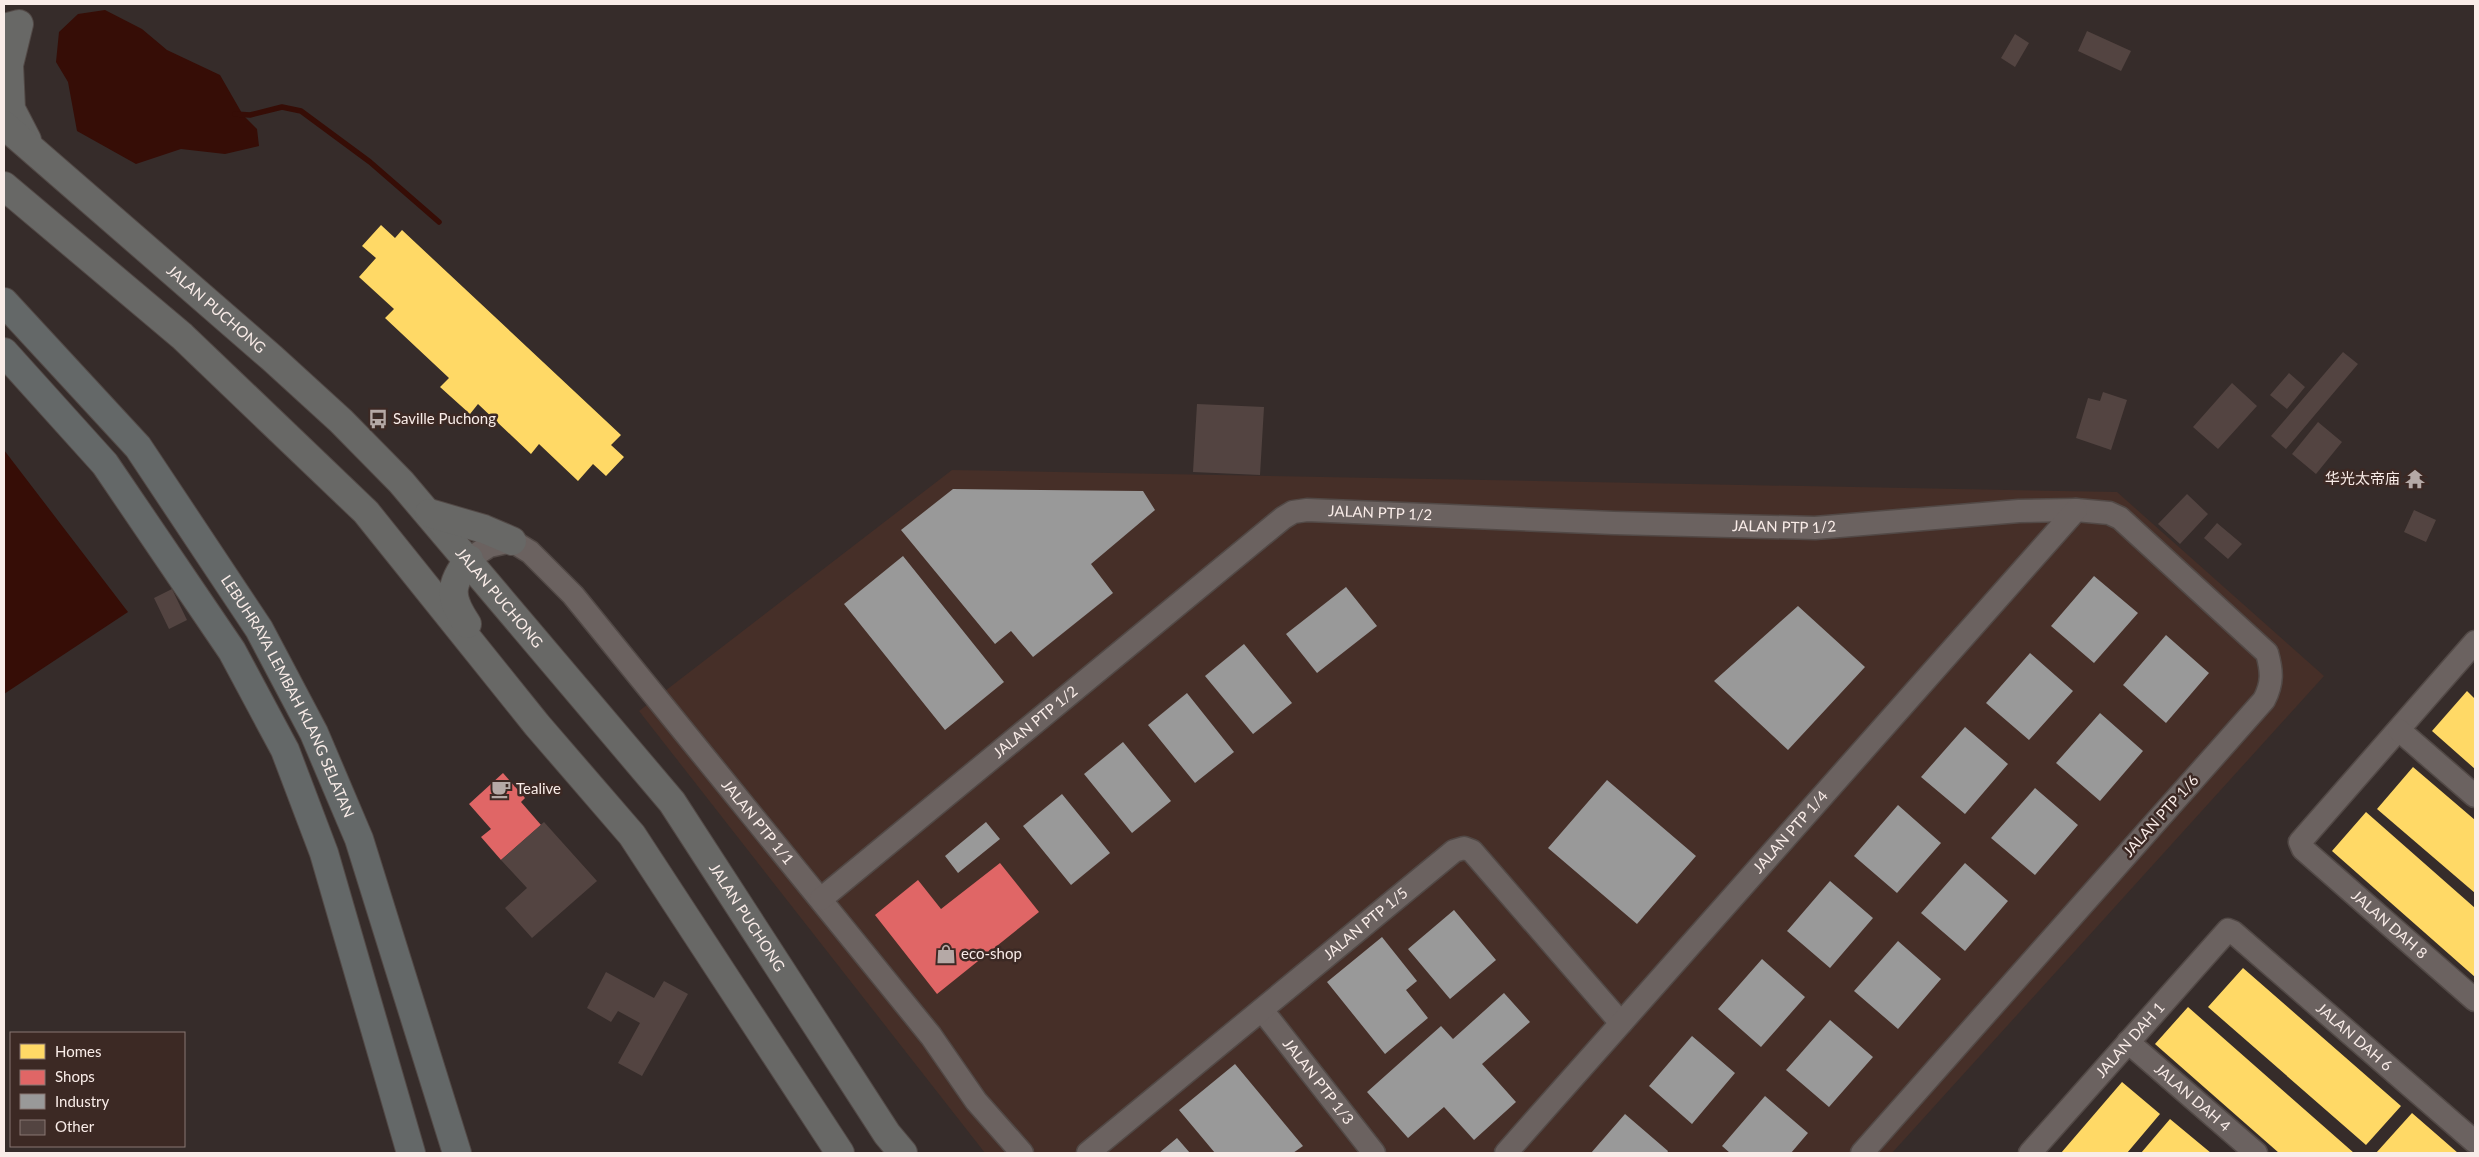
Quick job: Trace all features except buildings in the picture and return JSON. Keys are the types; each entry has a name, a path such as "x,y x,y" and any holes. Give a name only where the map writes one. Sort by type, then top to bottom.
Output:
{"highway":[{"name":"LEBUHRAYA LEMBAH KLANG SELATAN","path":"4,302 138,447 259,629 310,724 358,840 457,1153"},
{"name":"LEBUHRAYA LEMBAH KLANG SELATAN","path":"4,352 105,464 232,651 285,750 324,854 411,1153"}],"main road":[{"path":"9,30 11,109 31,148"},
{"name":"JALAN PUCHONG","path":"4,125 211,304 341,421 429,513 672,802 887,1134 903,1153"},
{"path":"4,186 182,336 366,512 537,725 632,835 840,1153"},
{"path":"429,513 484,528 512,541"},
{"path":"469,559 455,577 453,594 455,606 471,630 501,665 537,725"}],"street":[{"name":"JALAN PTP 1/2","path":"821,899 1283,518 1293,512 1307,510 1614,523 1815,528 2019,511 2076,510"},
{"name":"JALAN PTP 1/4","path":"1506,1153 2076,510"},
{"name":"JALAN PTP 1/6","path":"1862,1153 2264,700 2271,687 2272,671 2267,653 2120,518 2109,513 2076,510"},
{"name":"JALAN PTP 1/1","path":"512,541 530,552 573,595 931,1036 976,1101 1022,1153"},
{"path":"469,559 489,546 512,541"},
{"path":"2475,642 2399,730 2475,796"},
{"name":"JALAN DAH 8","path":"2399,730 2300,842 2303,849 2475,1000"},
{"name":"JALAN PTP 1/5","path":"1088,1153 1454,851 1464,848 1472,851 1621,1023"},
{"name":"JALAN DAH 1","path":"2030,1153 2223,934 2228,930 2233,932"},
{"name":"JALAN DAH 6","path":"2233,932 2475,1142"},
{"name":"JALAN PTP 1/3","path":"1262,1010 1374,1153"},
{"name":"JALAN DAH 4","path":"2128,1042 2246,1150"}],"shaded area":[{"path":"105,10 142,29 167,50 220,75 243,115 257,129 259,146 225,154 181,149 136,164 77,131 68,82 56,62 59,32 78,14"},
{"path":"4,450 128,612 4,694"},
{"path":"952,470 2117,492 2324,676 1892,1153 985,1153 639,711"}],"waterway":[{"path":"235,114 250,115 282,107 301,111 370,162 439,222"}],"place":[{"name":"Saville Puchong","path":"378,419"},
{"name":"华光太帝庙","path":"2415,479"},
{"name":"Tealive","path":"501,789"},
{"name":"eco-shop","path":"946,954"}]}
